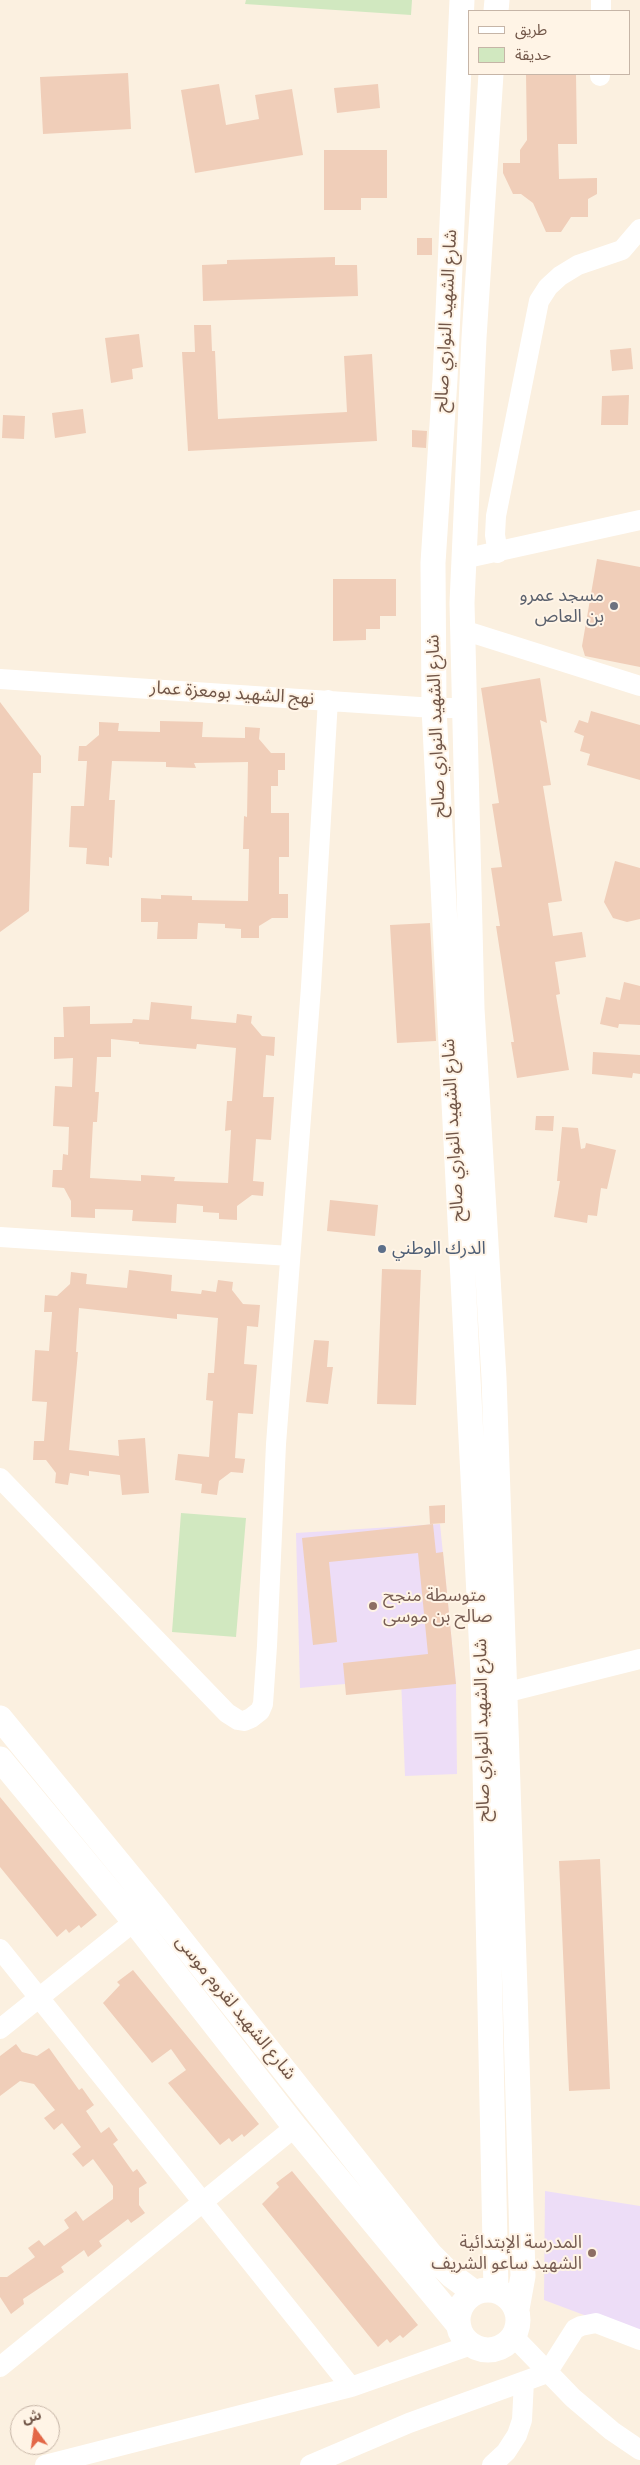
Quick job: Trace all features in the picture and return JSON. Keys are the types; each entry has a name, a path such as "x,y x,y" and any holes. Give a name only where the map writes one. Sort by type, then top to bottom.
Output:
{"street":[{"name":"شارع الشهيد النواري صالح","path":"462,0 445,379 434,563 434,708 483,1674 486,2292"},
{"name":"شارع الشهيد النواري صالح","path":"491,75 480,236 463,560 463,630 472,1009 494,1378 522,2276 517,2309"},
{"path":"498,553 495,535 496,516 539,301 548,287 560,276 578,265 622,250 640,229"},
{"path":"450,235 480,236"},
{"path":"463,560 640,520"},
{"path":"463,630 640,686"},
{"name":"نهج الشهيد بومعزة عمار","path":"0,679 434,708 464,708"},
{"path":"0,1478 227,1713 238,1720 256,1716 262,1704 267,1646 276,1444 311,987 328,700"},
{"path":"0,1238 290,1256"},
{"path":"504,1693 640,1659"},
{"name":"شارع الشهيد لقروم موسى","path":"0,1718 154,1906 430,2254 451,2275 486,2292"},
{"name":"شارع الشهيد لقروم موسى","path":"0,1759 134,1921 295,2127 457,2323"},
{"path":"0,2029 154,1906"},
{"path":"0,1949 351,2387"},
{"path":"0,2367 295,2127"},
{"path":"486,2292 505,2294 517,2309 518,2324 514,2337 507,2344 489,2351 471,2346 464,2340 457,2323 462,2305 486,2292"},
{"path":"310,2465 358,2442 547,2373 575,2329 581,2326 596,2323 640,2340"},
{"path":"514,2337 547,2373 599,2420 640,2450"},
{"path":"45,2465 351,2387 471,2346"},
{"path":"492,2465 511,2445 522,2420 524,2381"},
{"path":"511,2445 516,2465"}],"shaded area":[{"name":"متوسطة منجح صالح بن موسى","path":"440,1524 456,1684 457,1774 405,1776 401,1679 300,1688 296,1533"},
{"name":"المدرسة الإبتدائية الشهيد ساعو الشريف","path":"545,2191 640,2206 640,2336 544,2300"}],"green space":[{"path":"246,0 412,0 411,15 245,4"},
{"path":"181,1513 246,1518 236,1637 172,1632"}],"building":[{"path":"128,73 131,129 43,134 40,77"},
{"path":"526,75 576,75 577,144 558,144 559,179 597,178 597,194 588,199 588,217 571,217 561,232 546,232 533,203 521,194 513,194 503,173 503,163 520,163 520,150 527,140"},
{"path":"219,84 226,125 259,119 255,95 292,89 303,155 195,173 181,90"},
{"path":"378,84 380,108 337,113 334,88"},
{"path":"324,150 387,150 387,198 361,198 361,210 324,210"},
{"path":"417,238 432,238 432,255 417,255"},
{"path":"335,257 335,265 357,265 358,296 203,301 202,265 227,264 227,260"},
{"path":"194,325 211,325 212,351 215,351 218,419 347,412 344,356 372,354 377,441 188,451 182,352 195,352"},
{"path":"139,334 143,367 132,369 133,379 111,383 105,338"},
{"path":"631,348 633,369 612,371 610,350"},
{"path":"629,395 628,425 601,425 602,396"},
{"path":"83,409 86,433 55,438 52,413"},
{"path":"3,415 25,416 24,439 2,438"},
{"path":"412,430 427,431 426,448 412,447"},
{"name":"مسجد عمرو بن العاص","path":"597,559 640,567 640,667 585,656 582,646"},
{"path":"333,579 396,579 396,616 380,616 380,629 366,629 366,640 333,641"},
{"path":"540,678 547,723 540,720 551,785 543,786 562,901 548,903 553,936 582,932 586,957 555,962 560,994 556,995 569,1070 517,1078 511,1042 514,1042 496,926 500,926 491,868 502,867 492,804 499,803 481,688"},
{"path":"0,702 41,756 41,773 33,773 29,911 0,932"},
{"path":"591,711 640,725 640,780 587,765 590,754 580,751 584,736 574,732 579,720 588,723"},
{"path":"160,721 203,722 202,737 245,738 245,727 260,728 259,739 271,753 285,753 285,770 278,770 278,786 271,786 271,813 289,813 289,857 279,857 279,894 288,894 288,918 272,918 259,926 259,938 241,938 241,929 225,928 225,924 198,923 197,939 157,939 158,922 141,922 141,898 161,899 161,895 192,896 192,900 248,901 249,849 243,849 244,816 247,817 248,762 194,763 196,768 166,767 166,762 112,761 109,800 115,800 112,858 109,857 109,866 86,864 87,848 69,847 71,806 84,806 87,761 78,761 79,746 86,746 99,735 99,722 119,723 118,731 160,732"},
{"path":"615,861 640,868 640,919 627,922 613,918 604,902"},
{"path":"430,923 436,1041 397,1043 390,925"},
{"path":"624,982 640,986 640,1025 619,1024 618,1028 600,1024 606,997 620,1000"},
{"path":"151,1002 192,1006 191,1019 236,1023 237,1014 252,1016 251,1023 262,1036 275,1037 274,1056 266,1055 263,1097 274,1097 271,1140 256,1139 253,1181 264,1182 263,1196 252,1195 237,1206 237,1220 219,1219 219,1213 203,1212 203,1206 177,1204 176,1223 132,1221 133,1210 95,1209 95,1218 71,1217 71,1201 64,1188 52,1187 53,1170 62,1170 63,1154 68,1155 69,1127 53,1126 55,1086 72,1087 73,1058 54,1059 54,1037 64,1037 63,1007 90,1006 90,1024 132,1023 133,1019 149,1020","holes":["111,1039 139,1042 139,1044 196,1049 197,1044 236,1048 232,1101 227,1101 225,1131 231,1130 228,1183 174,1181 175,1177 141,1175 141,1181 90,1178 93,1122 97,1122 99,1092 95,1092 97,1057 111,1057"]},
{"path":"593,1052 640,1055 640,1074 633,1073 632,1078 592,1074"},
{"path":"536,1116 554,1116 553,1131 535,1130"},
{"path":"562,1127 578,1128 581,1149 585,1148 586,1143 616,1150 607,1189 601,1188 597,1216 588,1215 587,1223 554,1217 560,1181 557,1181"},
{"path":"330,1200 378,1205 375,1236 327,1231"},
{"path":"382,1269 421,1270 416,1405 377,1404"},
{"path":"129,1270 172,1275 171,1291 201,1294 202,1290 216,1292 218,1280 233,1282 232,1290 243,1304 260,1305 258,1327 247,1326 244,1364 257,1365 253,1414 238,1413 235,1458 245,1459 243,1473 231,1472 219,1481 217,1495 201,1493 202,1484 175,1480 178,1454 209,1457 213,1401 206,1400 208,1373 214,1373 218,1318 177,1314 177,1319 79,1308 76,1352 78,1352 69,1450 119,1456 118,1440 145,1438 149,1493 122,1495 120,1475 89,1471 89,1476 70,1473 68,1485 55,1483 56,1473 46,1460 33,1460 34,1441 44,1441 47,1402 32,1401 35,1350 49,1351 52,1312 44,1312 45,1295 57,1296 70,1284 71,1272 87,1274 86,1284 127,1288"},
{"path":"314,1340 329,1341 327,1367 333,1367 328,1404 306,1402"},
{"path":"445,1505 445,1523 430,1524 429,1506"},
{"path":"433,1524 436,1553 443,1552 456,1684 346,1695 343,1663 428,1654 418,1553 329,1562 337,1642 313,1645 302,1538"},
{"path":"0,1797 97,1915 81,1928 79,1925 69,1933 66,1929 57,1937 0,1867"},
{"path":"600,1859 610,2089 569,2091 559,1861"},
{"path":"133,1970 259,2124 244,2137 242,2134 232,2142 229,2138 220,2145 168,2083 186,2070 171,2049 152,2063 103,2003 120,1985 117,1982"},
{"path":"16,2044 22,2052 37,2056 49,2048 79,2090 82,2088 94,2105 86,2111 101,2133 109,2127 118,2140 113,2144 133,2172 137,2169 147,2183 139,2188 139,2205 145,2213 131,2223 128,2219 99,2241 102,2246 88,2257 84,2250 61,2267 64,2272 23,2299 24,2304 11,2314 0,2297 0,2277 7,2277 35,2257 28,2248 39,2240 44,2246 69,2228 64,2220 76,2211 83,2221 113,2199 113,2186 93,2159 83,2167 72,2154 81,2147 62,2123 54,2130 44,2118 55,2110 34,2084 20,2081 0,2096 0,2056"},
{"path":"292,2171 418,2325 403,2338 400,2335 390,2343 387,2339 378,2347 262,2204 279,2187 276,2183"}],"place":[{"name":"مسجد عمرو بن العاص","path":"614,606"},
{"name":"الدرك الوطني","path":"382,1249"},
{"name":"متوسطة منجح صالح بن موسى","path":"373,1606"},
{"name":"المدرسة الإبتدائية الشهيد ساعو الشريف","path":"592,2253"}]}
